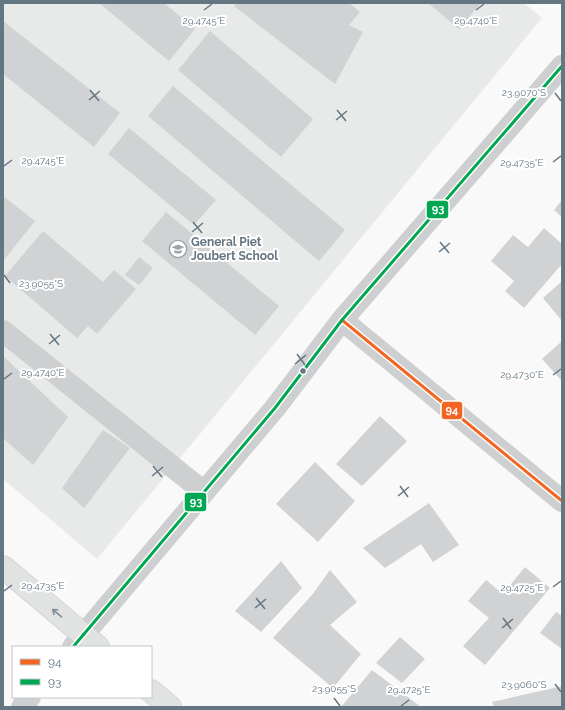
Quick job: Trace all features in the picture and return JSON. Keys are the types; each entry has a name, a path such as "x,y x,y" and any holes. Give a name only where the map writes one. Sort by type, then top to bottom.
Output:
{"main road":[{"path":"3,566 85,643"},
{"path":"152,692 170,707"}],"street":[{"path":"85,643 204,492 275,408 342,320 562,66"},
{"path":"342,320 562,501"},
{"path":"3,331 204,492"},
{"path":"22,707 29,698"}],"shaded area":[{"name":"General Piet Joubert School","path":"3,3 524,3 542,18 97,559 3,479"}],"building":[{"path":"99,3 164,3 195,29 169,61"},
{"path":"236,3 349,3 360,12 349,25 363,32 335,84 234,6"},
{"path":"428,3 481,3 459,29"},
{"path":"3,21 120,113 94,147 3,74"},
{"path":"210,31 313,119 281,157 178,70"},
{"path":"173,86 345,230 319,261 148,116"},
{"path":"129,128 216,200 194,225 108,154"},
{"path":"3,196 35,221 3,261"},
{"path":"562,200 562,217 554,210"},
{"path":"166,212 279,306 255,335 142,241"},
{"path":"544,228 562,244 562,264 524,308 505,291 514,281 491,261 513,235 528,247"},
{"path":"43,231 103,282 114,270 136,289 97,334 88,326 77,338 5,276"},
{"path":"139,257 153,268 139,285 125,275"},
{"path":"561,282 562,283 562,321 543,298"},
{"path":"562,341 562,381 542,359"},
{"path":"3,356 68,417 33,465 3,438"},
{"path":"380,416 407,441 362,486 336,464"},
{"path":"103,430 130,448 84,508 62,488"},
{"path":"315,462 355,501 318,542 276,504"},
{"path":"429,503 459,545 433,562 421,544 385,568 363,548"},
{"path":"281,561 302,588 261,632 235,611"},
{"path":"525,567 550,588 485,665 463,646 489,618 468,601 486,580 503,594"},
{"path":"330,570 357,602 330,625 361,654 333,688 273,638 312,595"},
{"path":"556,612 562,616 562,649 540,633"},
{"path":"400,637 425,659 402,683 376,663"},
{"path":"372,670 421,707 341,707"},
{"path":"562,686 562,707 494,707 492,702"}],"transit line":[{"name":"93","path":"74,646 275,408 342,320 562,66"},
{"name":"94","path":"342,320 562,501"}],"place":[{"name":"General Piet Joubert School","path":"178,249"}]}
